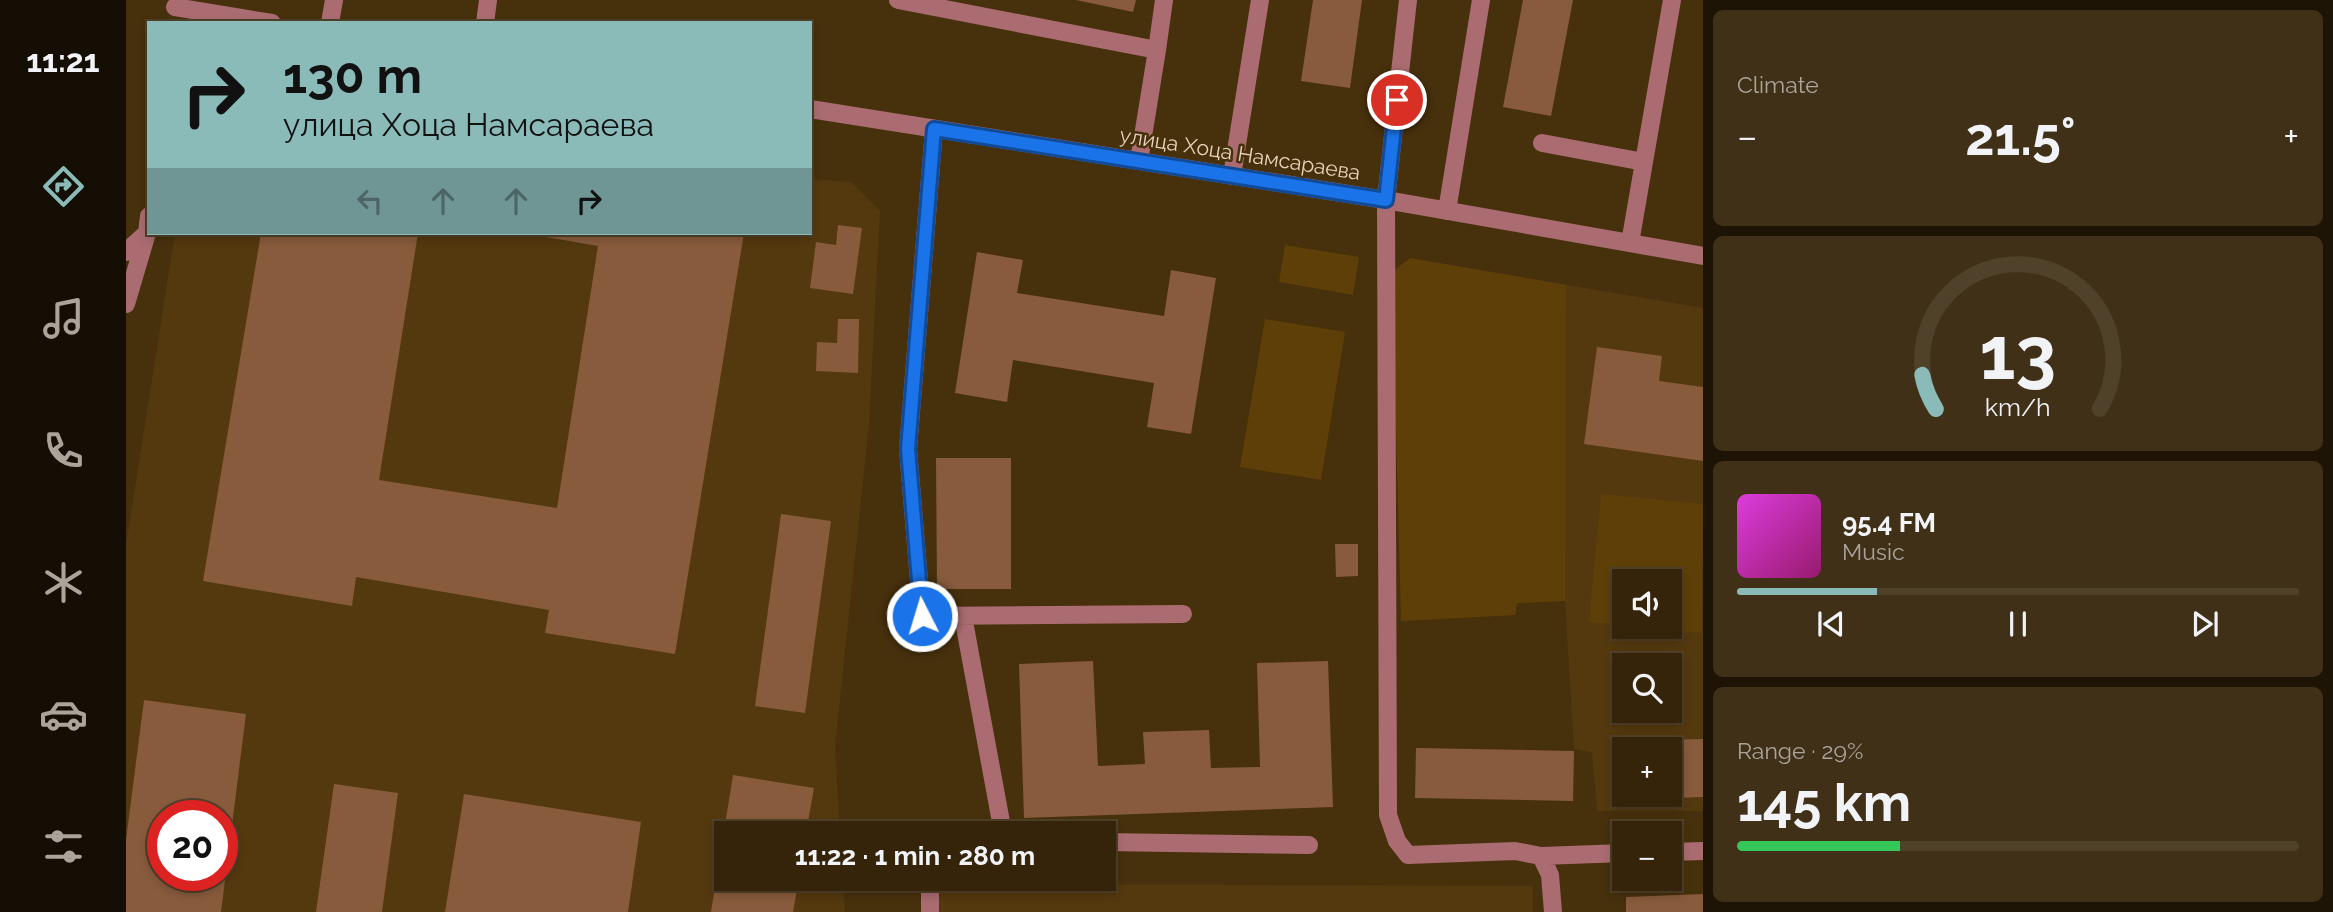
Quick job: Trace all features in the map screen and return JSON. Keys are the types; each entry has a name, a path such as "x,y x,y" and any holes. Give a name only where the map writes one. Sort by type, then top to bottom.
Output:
{"street":[{"path":"330,21 334,0"},
{"path":"485,21 488,0"},
{"path":"898,0 1157,50"},
{"path":"1139,161 1164,0"},
{"path":"1232,176 1260,0"},
{"path":"1408,0 1386,200 1388,815 1396,841 1408,855 1515,851 1541,856 1612,853"},
{"path":"1447,211 1481,0"},
{"path":"1630,243 1672,0"},
{"path":"175,10 257,21"},
{"name":"улица Хоца Намсараева","path":"812,109 1386,200 1703,256"},
{"path":"934,129 908,449 922,616 1183,614"},
{"path":"1542,143 1644,162"},
{"path":"126,252 147,226"},
{"path":"126,304 147,229"},
{"path":"963,616 1001,821"},
{"path":"1116,842 1309,845"},
{"path":"1682,852 1703,851"},
{"path":"1541,856 1550,875 1553,912"},
{"path":"930,891 930,912"}],"shaded area":[{"path":"812,179 851,182 880,211 869,425 835,746 839,821 714,821 714,891 844,891 845,912 126,912 126,545 175,235 812,235"},
{"path":"1285,245 1359,257 1353,295 1279,282"},
{"path":"1410,258 1703,308 1703,811 1597,811 1592,752 1574,749 1565,601 1517,603 1515,615 1401,621"},
{"path":"1410,258 1566,285 1565,601 1517,603 1515,615 1401,621 1392,272"},
{"path":"1265,319 1345,332 1321,480 1240,467"},
{"path":"1601,494 1703,504 1702,633 1682,631 1682,569 1612,569 1612,624 1589,622"},
{"path":"1116,884 1533,886 1533,912 929,912 928,893 1116,891"}],"building":[{"path":"1076,0 1136,0 1133,12"},
{"path":"1313,0 1362,0 1350,88 1301,81"},
{"path":"1523,0 1573,0 1551,116 1503,107"},
{"path":"838,225 862,228 853,294 810,288 816,242 836,245"},
{"path":"261,235 418,235 379,480 557,508 598,246 535,235 744,235 675,654 545,633 549,610 356,577 352,606 203,581"},
{"path":"977,252 1023,260 1017,293 1164,316 1171,270 1216,278 1191,434 1147,427 1154,383 1013,360 1007,402 955,393"},
{"path":"838,319 859,319 858,373 816,371 817,342 837,343"},
{"path":"1597,347 1662,356 1659,381 1703,387 1703,461 1584,444"},
{"path":"936,458 1011,458 1011,589 937,589"},
{"path":"781,514 831,521 805,713 755,706"},
{"path":"1335,544 1358,544 1358,576 1336,577"},
{"path":"1093,661 1098,766 1145,764 1143,732 1209,730 1211,768 1260,767 1257,663 1328,661 1333,807 1024,818 1019,664"},
{"path":"144,700 246,714 235,800 147,800 147,891 224,891 221,912 126,912 126,840"},
{"path":"1682,739 1703,739 1703,797 1682,798"},
{"path":"1416,748 1574,751 1573,801 1415,798"},
{"path":"733,775 814,788 808,821 726,821"},
{"path":"334,784 398,793 382,912 316,912"},
{"path":"464,794 641,822 628,912 445,912"},
{"path":"714,891 797,891 793,912 711,912"},
{"path":"1703,894 1703,912 1626,912 1626,897"}],"route":[{"path":"922,616 908,449 934,129 1386,200 1397,100"}]}
